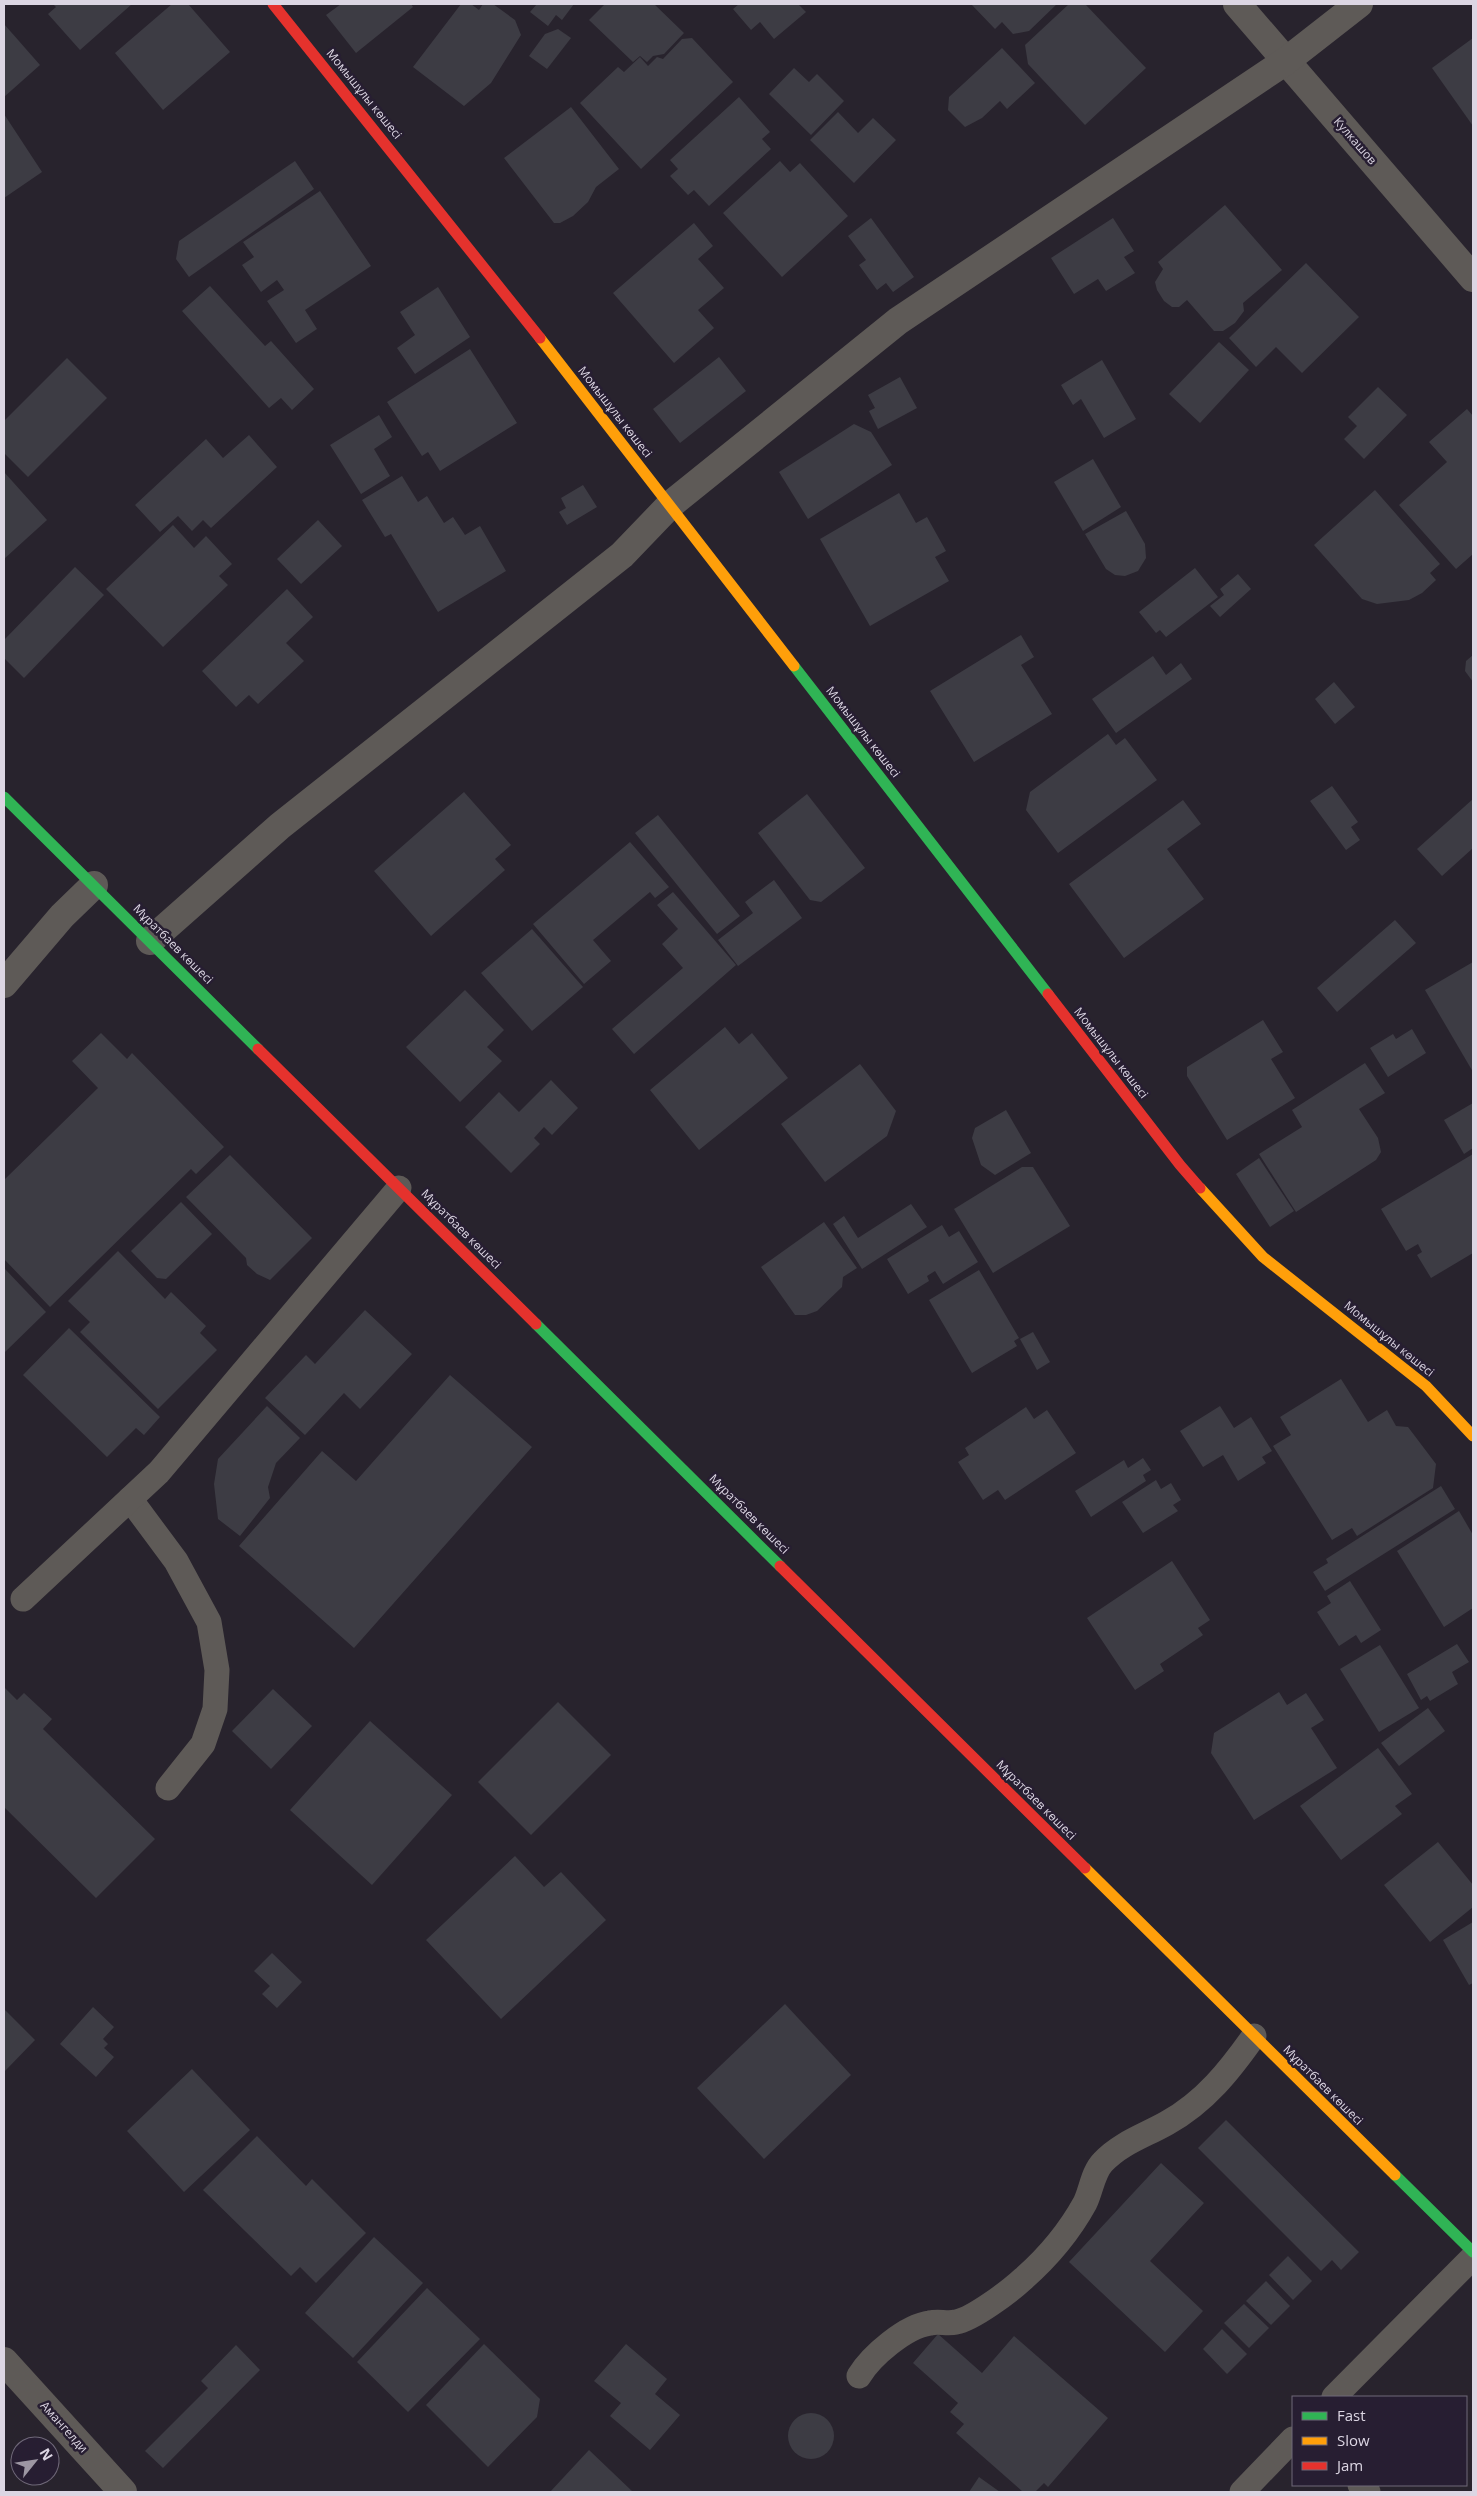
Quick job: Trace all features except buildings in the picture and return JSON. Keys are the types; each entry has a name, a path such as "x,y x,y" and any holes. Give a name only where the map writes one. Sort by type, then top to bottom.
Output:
{"street":[{"name":"Момышұлы көшесі","path":"273,4 489,272 1180,1165 1263,1257 1426,1386 1473,1436"},
{"name":"Кулкашов","path":"1237,4 1473,278"},
{"path":"150,941 280,826 622,555 670,505 898,321 1286,61 1359,4"},
{"name":"Мұратбаев көшесі","path":"4,797 1473,2252"},
{"path":"4,984 62,916 94,885"},
{"name":"Амангелди","path":"4,2361 123,2492"}],"lane":[{"path":"23,1599 159,1472 399,1188"},
{"path":"130,1499 176,1561 208,1622 216,1670 215,1709 203,1744 168,1788"},
{"path":"859,2376 867,2363 910,2329 930,2322 957,2322 988,2306 1023,2279 1060,2241 1085,2203 1101,2164 1118,2147 1168,2123 1201,2099 1227,2074 1254,2036"},
{"path":"1335,2396 1473,2257"},
{"path":"1242,2492 1292,2440"}],"traffic: fast":[{"path":"794,666 1048,994"},
{"path":"4,797 258,1049"},
{"path":"536,1324 780,1566"},
{"path":"1395,2175 1473,2252"}],"traffic: slow":[{"path":"540,338 794,666"},
{"path":"1200,1188 1263,1257 1426,1386 1473,1436"},
{"path":"1085,1868 1395,2175"}],"traffic: jam":[{"path":"273,4 540,338"},
{"path":"1048,994 1180,1165 1200,1188"},
{"path":"258,1049 536,1324"},
{"path":"780,1566 1085,1868"}]}
